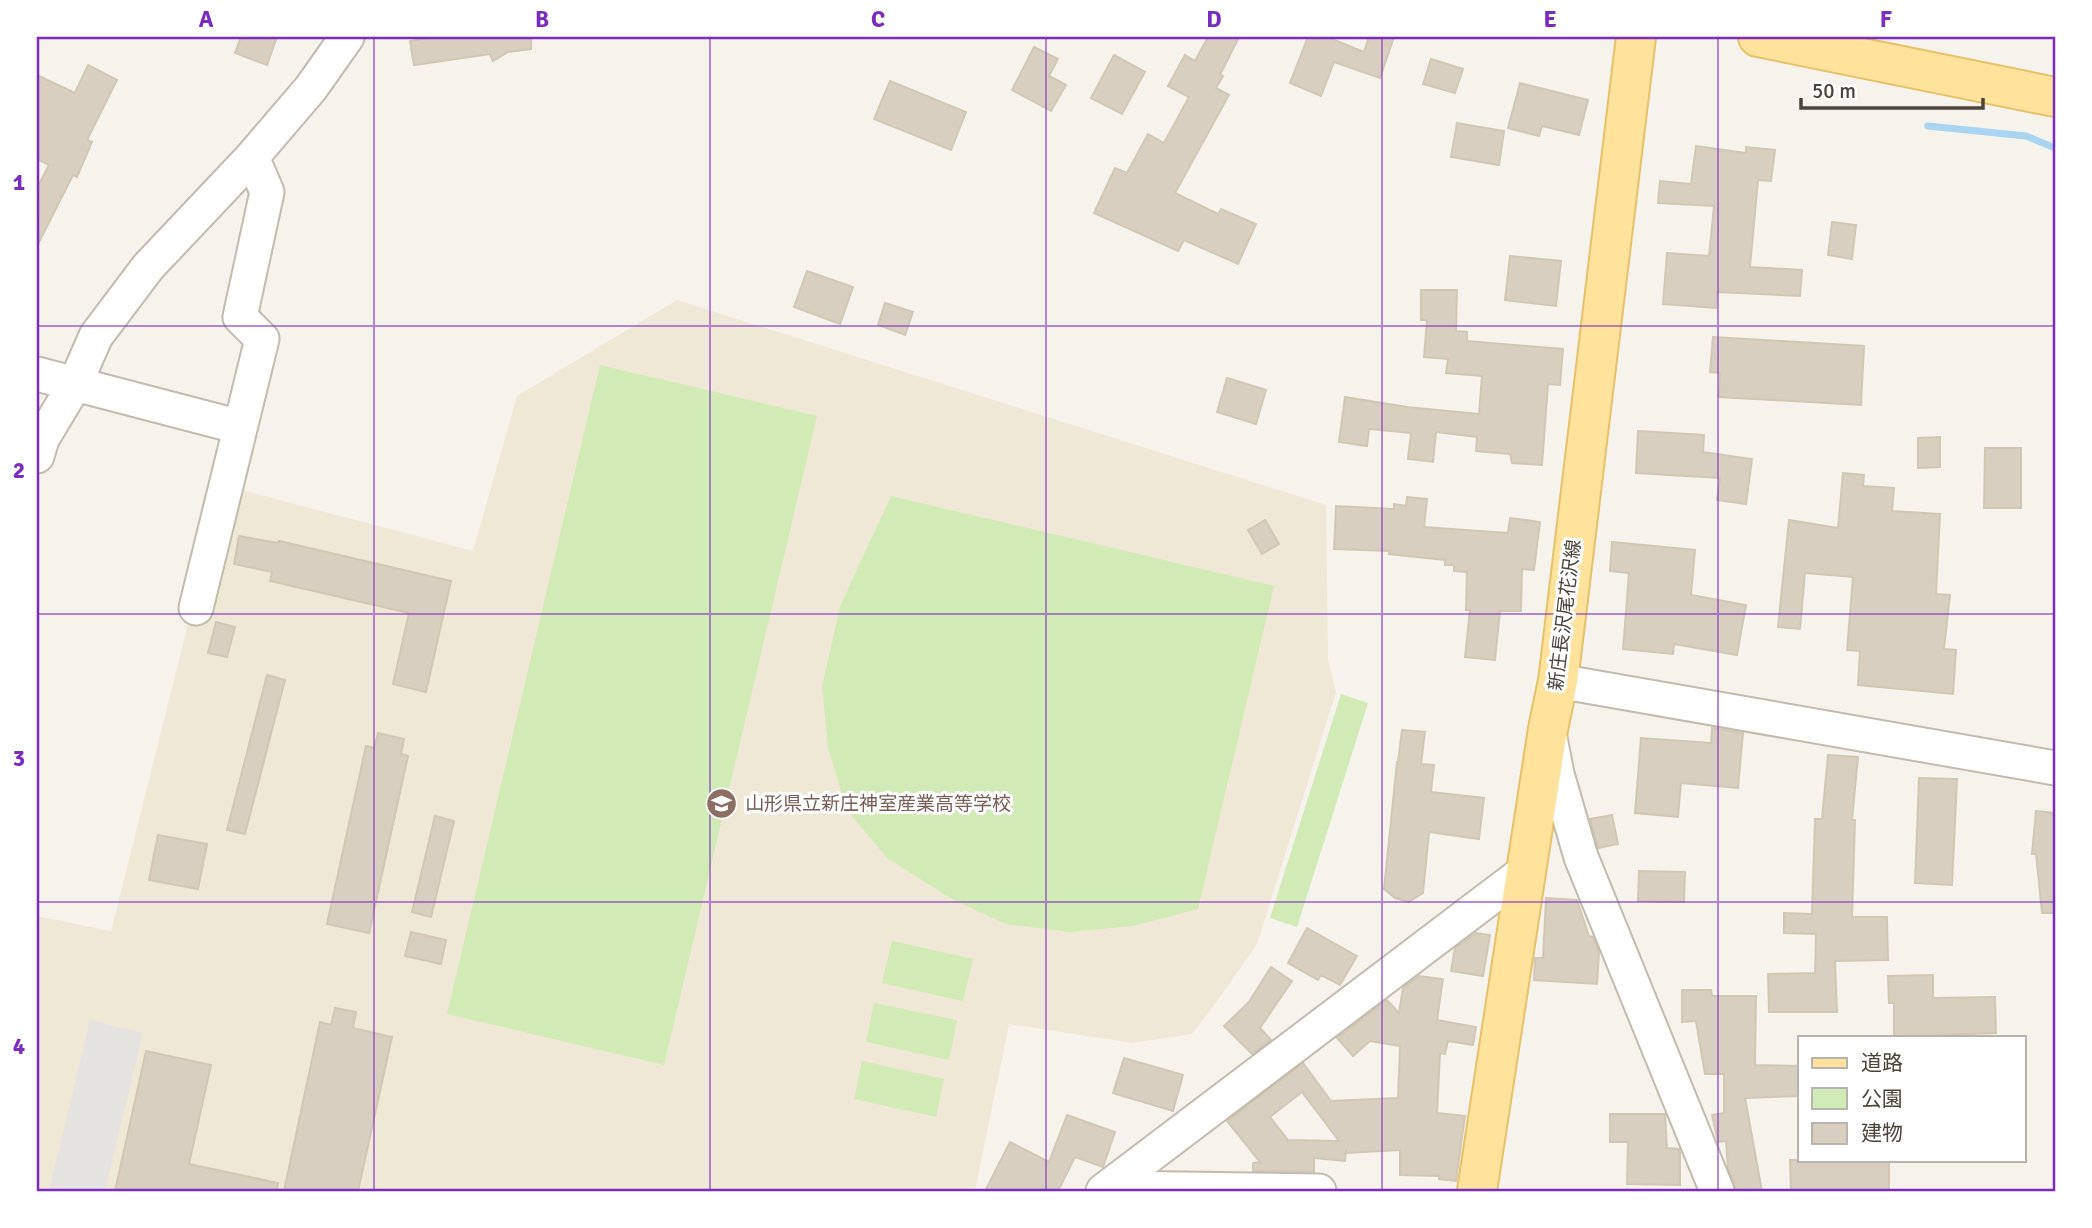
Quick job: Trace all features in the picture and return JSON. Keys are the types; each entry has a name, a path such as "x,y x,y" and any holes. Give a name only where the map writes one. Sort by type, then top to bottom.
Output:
{"main road":[{"name":"新庄長沢尾花沢線","path":"1477,1191 1548,729 1558,681 1636,37"},
{"path":"1758,37 2055,96"}],"street":[{"path":"37,456 42,439 75,384 96,336 148,267 252,157 311,88 347,37"},
{"path":"196,608 262,338 240,317 267,192 252,157"},
{"path":"37,374 240,427"},
{"path":"1558,681 2055,768"},
{"path":"1548,729 1557,774 1581,858 1717,1191"},
{"path":"1106,1190 1528,869"},
{"path":"1106,1190 1319,1191"}],"shaded area":[{"name":"山形県立新庄神室産業高等学校","path":"677,300 1326,505 1328,659 1336,692 1257,944 1220,997 1192,1034 1132,1043 1009,1024 975,1191 37,1191 37,916 111,931 223,485 473,551 517,396"},
{"path":"90,1020 143,1033 105,1191 49,1191"}],"green space":[{"path":"600,365 817,416 664,1065 447,1014"},
{"path":"891,496 1274,586 1198,909 1132,926 1070,932 1006,924 952,899 887,858 847,810 828,748 822,686 841,604"},
{"path":"1341,694 1368,703 1297,927 1270,918"},
{"path":"892,941 973,959 963,1001 882,983"},
{"path":"874,1003 957,1020 949,1060 866,1042"},
{"path":"862,1061 944,1079 936,1117 854,1099"}],"building":[{"path":"241,37 277,37 267,65 235,53"},
{"path":"438,37 534,37 531,39 531,49 508,52 493,61 490,54 414,65 410,41"},
{"path":"1208,37 1239,37 1216,88 1229,95 1175,193 1218,214 1221,209 1256,224 1238,264 1184,240 1178,251 1094,213 1115,168 1127,173 1148,134 1164,143 1189,97 1168,86 1185,55 1195,61"},
{"path":"1308,37 1327,37 1364,52 1369,37 1394,37 1380,78 1334,62 1321,96 1290,83"},
{"path":"1034,47 1058,59 1049,76 1066,85 1051,111 1012,90"},
{"path":"1114,55 1145,72 1122,114 1091,98"},
{"path":"1431,59 1463,69 1455,93 1423,84"},
{"path":"88,65 117,80 87,140 92,142 77,177 73,175 37,246 37,188 49,165 37,159 37,75 75,93"},
{"path":"890,81 966,112 951,150 874,119"},
{"path":"1520,83 1588,100 1579,135 1542,126 1539,136 1508,128"},
{"path":"1457,123 1504,131 1499,165 1451,157"},
{"path":"1696,146 1746,153 1746,147 1775,150 1771,181 1758,180 1750,267 1802,270 1800,296 1717,292 1716,308 1663,304 1667,253 1709,256 1714,206 1658,203 1660,181 1691,184"},
{"path":"1832,222 1856,225 1852,259 1828,255"},
{"path":"1510,256 1561,261 1556,306 1505,300"},
{"path":"807,271 853,287 840,324 794,307"},
{"path":"1421,290 1457,290 1456,331 1467,332 1467,341 1563,349 1560,385 1548,384 1542,465 1512,463 1510,454 1476,451 1477,437 1436,432 1433,462 1408,459 1411,433 1369,429 1367,446 1339,442 1345,397 1407,407 1479,414 1482,376 1446,373 1448,359 1424,357 1427,320 1421,320"},
{"path":"885,303 913,312 905,335 878,325"},
{"path":"1713,337 1864,346 1861,405 1719,397 1720,373 1710,372"},
{"path":"1227,378 1266,390 1256,424 1217,412"},
{"path":"1638,431 1704,435 1703,452 1752,459 1746,504 1717,500 1720,478 1636,473"},
{"path":"1940,437 1940,467 1918,468 1918,438"},
{"path":"1985,448 2021,448 2021,508 1984,508"},
{"path":"1843,473 1864,475 1863,486 1894,488 1892,511 1940,514 1936,594 1950,595 1944,649 1956,650 1953,694 1858,685 1860,651 1847,650 1853,577 1805,573 1800,629 1778,627 1789,520 1838,528"},
{"path":"1407,497 1427,499 1424,527 1508,533 1510,518 1540,522 1534,570 1522,569 1521,611 1500,611 1495,660 1465,657 1470,610 1466,610 1467,572 1454,571 1454,565 1445,565 1445,560 1389,554 1389,551 1334,549 1336,506 1394,509 1394,504 1406,506"},
{"path":"1265,520 1279,544 1262,554 1248,530"},
{"path":"239,536 278,543 279,541 451,581 426,692 393,684 409,613 270,581 272,572 234,564"},
{"path":"1612,542 1695,550 1691,595 1746,605 1737,655 1674,644 1673,654 1623,649 1629,573 1610,571"},
{"path":"216,622 235,627 227,657 208,653"},
{"path":"267,675 285,680 245,834 227,830"},
{"path":"1712,728 1743,733 1738,788 1681,783 1678,817 1635,813 1641,738 1711,743"},
{"path":"1402,730 1425,732 1421,764 1434,765 1431,792 1484,798 1479,839 1429,832 1423,893 1409,902 1395,898 1384,889"},
{"path":"378,733 404,739 401,754 408,756 369,933 327,924 366,746 374,748"},
{"path":"1828,755 1858,757 1852,820 1855,820 1852,917 1887,917 1888,960 1835,961 1837,1012 1769,1012 1768,974 1815,973 1816,934 1784,933 1784,913 1812,914 1815,819 1822,819"},
{"path":"1919,778 1957,779 1952,885 1915,883"},
{"path":"2036,811 2055,813 2055,913 2042,913 2036,854 2032,854"},
{"path":"1612,815 1618,844 1598,848 1590,819"},
{"path":"435,816 454,821 431,917 412,912"},
{"path":"158,835 207,844 198,889 149,880"},
{"path":"1639,871 1685,872 1684,902 1638,901"},
{"path":"1546,898 1577,900 1589,936 1593,937 1599,952 1597,984 1534,980 1535,958 1543,958"},
{"path":"1307,928 1357,956 1340,985 1321,975 1318,980 1288,963"},
{"path":"411,932 446,940 441,964 405,956"},
{"path":"1476,933 1490,935 1483,976 1451,971 1455,948"},
{"path":"1271,967 1292,981 1260,1028 1271,1040 1252,1054 1224,1026 1249,1002"},
{"path":"1933,975 1933,998 1995,997 1996,1033 1894,1036 1894,1003 1889,1003 1888,976"},
{"path":"1419,976 1443,979 1437,1020 1476,1027 1473,1045 1448,1041 1445,1054 1440,1053 1437,1113 1465,1116 1456,1181 1439,1179 1439,1176 1400,1175 1400,1150 1346,1151 1345,1161 1314,1158 1314,1172 1253,1171 1253,1163 1260,1162 1227,1121 1303,1063 1331,1101 1398,1098 1400,1046 1370,1041 1353,1056 1337,1038 1387,1000 1399,1013 1403,988","holes":["1302,1092 1339,1141 1288,1140 1270,1117"]},
{"path":"1682,990 1711,990 1712,996 1756,996 1755,1065 1798,1066 1798,1096 1745,1098 1762,1191 1736,1191 1728,1168 1726,1141 1718,1142 1712,1115 1724,1113 1724,1074 1705,1074 1696,1021 1682,1022"},
{"path":"335,1008 356,1012 353,1028 392,1037 358,1191 284,1191 320,1022 331,1025"},
{"path":"146,1051 211,1065 189,1164 278,1183 277,1191 115,1191"},
{"path":"1124,1058 1183,1075 1173,1111 1113,1093"},
{"path":"1610,1114 1665,1114 1667,1148 1679,1149 1680,1152 1680,1185 1627,1184 1628,1142 1610,1142"},
{"path":"1067,1115 1115,1132 1103,1167 1075,1157 1058,1191 985,1191 1010,1142 1049,1162"},
{"path":"1790,1160 1889,1162 1889,1191 1791,1191"}],"waterway":[{"path":"1928,126 2026,136 2055,148"}],"place":[{"name":"山形県立新庄神室産業高等学校","path":"722,804"}]}
